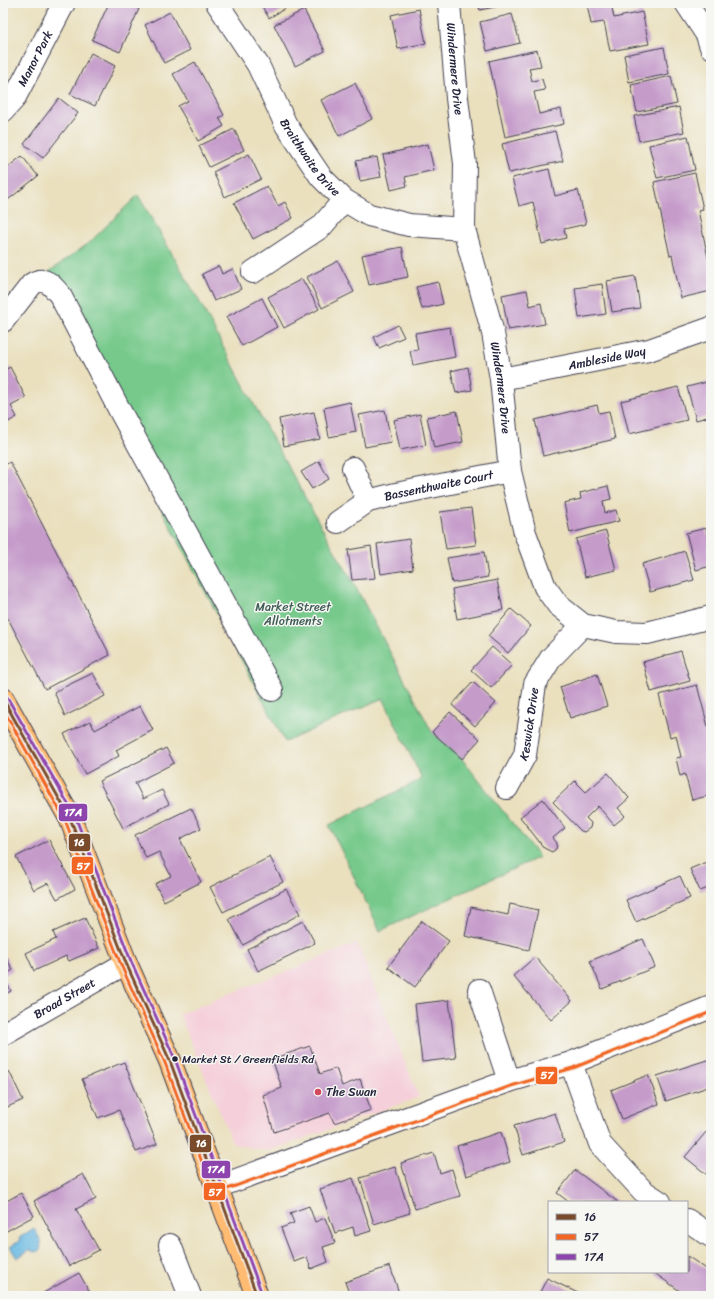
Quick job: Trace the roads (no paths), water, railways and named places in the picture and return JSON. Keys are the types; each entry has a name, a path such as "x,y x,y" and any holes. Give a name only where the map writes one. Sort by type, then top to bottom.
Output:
{"highway":[{"path":"3,699 70,818 126,963 170,1061 257,1296"}],"street":[{"name":"Manor Park","path":"3,111 14,99 64,3"},
{"name":"Braithwaite Drive","path":"217,3 258,65 286,125 321,177 344,200 370,216 409,225 464,229"},
{"name":"Windermere Drive","path":"449,3 457,98 465,164 464,229 493,333 501,379 510,471 525,533 544,587 558,605 582,625 616,632 647,633 711,618"},
{"path":"686,3 707,35 711,47"},
{"path":"253,272 321,228 344,200"},
{"path":"3,321 32,284 36,282 44,281 51,284 60,295 120,410 272,690"},
{"name":"Ambleside Way","path":"501,379 649,350 711,328"},
{"name":"Bassenthwaite Court","path":"353,468 368,501"},
{"name":"Bassenthwaite Court","path":"338,522 368,501 510,471"},
{"name":"Keswick Drive","path":"507,788 525,755 536,684 551,658 582,625"},
{"name":"Broad Street","path":"3,1034 126,963"},
{"path":"478,990 509,1081"},
{"path":"217,1187 509,1081 571,1063 711,1007"},
{"path":"571,1063 600,1144 643,1191 658,1201"},
{"path":"688,1221 711,1236"},
{"path":"170,1245 190,1296"}],"water":[{"path":"34,1228 42,1243 40,1244 41,1248 39,1251 34,1252 30,1250 17,1258 10,1247 20,1240 19,1238"}],"place":[{"name":"Market St / Greenfields Rd","path":"175,1059"},
{"name":"The Swan","path":"318,1092"}],"park label":[{"name":"Market Street Allotments","path":"293,614"}]}
